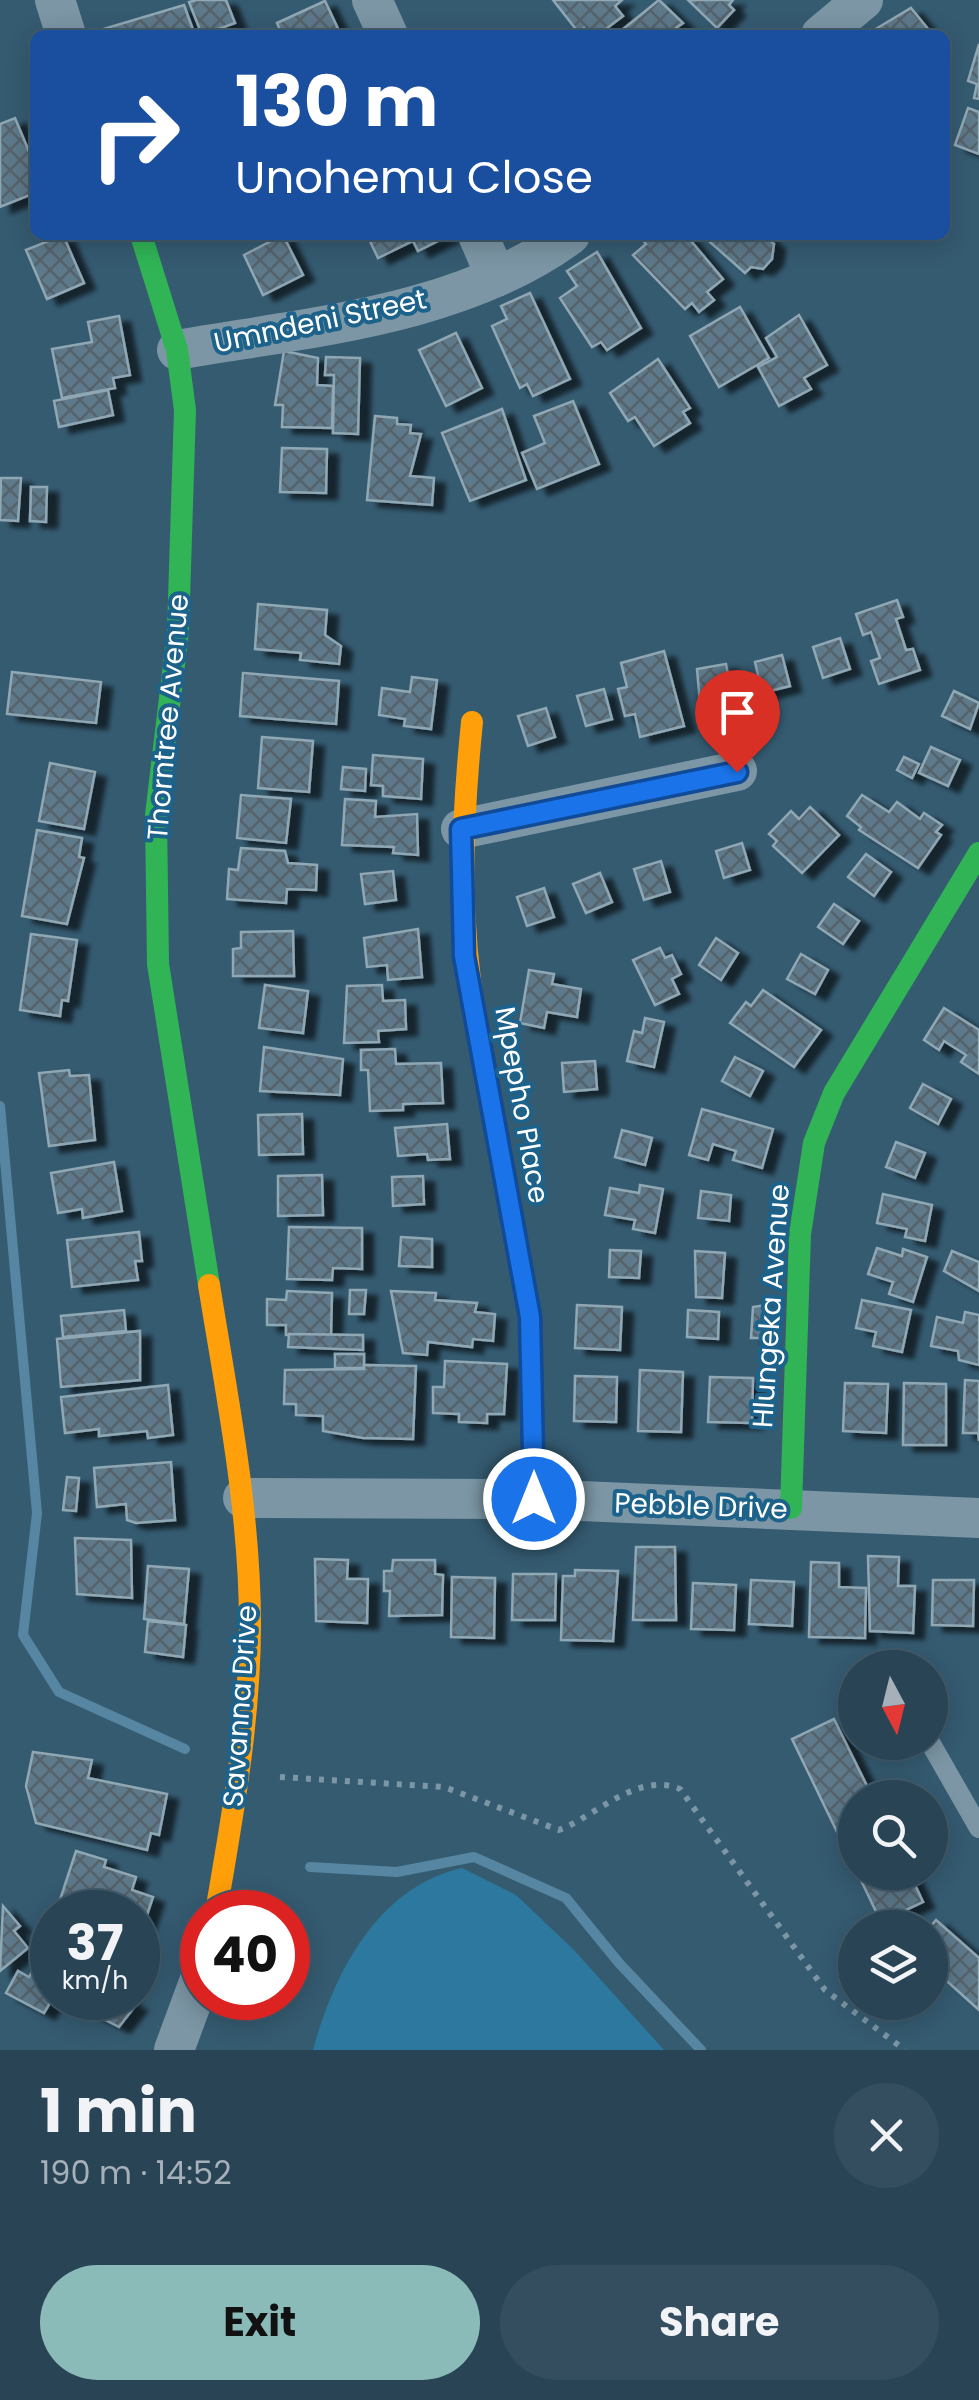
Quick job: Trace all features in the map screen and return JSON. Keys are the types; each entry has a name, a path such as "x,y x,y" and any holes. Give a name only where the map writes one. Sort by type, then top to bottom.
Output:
{"street":[{"path":"55,0 64,30"},
{"path":"372,0 386,30"},
{"path":"828,30 863,0"},
{"name":"Thorntree Avenue","path":"142,240 177,350 186,410 178,631 156,815 158,964 243,1498"},
{"path":"480,240 496,277"},
{"name":"Umndeni Street","path":"177,350 406,308 496,277 561,240"},
{"name":"Mpepho Place","path":"472,722 461,829 464,956 530,1317 534,1499"},
{"path":"461,829 737,772"},
{"name":"Hlungeka Avenue","path":"791,1508 800,1234 814,1143 834,1094 979,852"},
{"name":"Pebble Drive","path":"243,1498 534,1499 979,1518"},
{"name":"Savanna Drive","path":"220,1890 238,1774 250,1626 243,1498"},
{"path":"174,2050 185,2020"}],"lane":[{"path":"940,1760 979,1828"}],"path":[{"path":"238,1774 444,1787 558,1830 634,1790 668,1784 680,1789 824,1990 905,2050"}],"shaded area":[{"path":"462,1868 516,1895 573,1949 664,2050 313,2050 347,1963 383,1913 432,1878"}],"building":[{"path":"226,0 235,23 216,30 200,30 189,2"},
{"path":"553,0 622,0 615,6 623,16 605,30 577,30"},
{"path":"659,0 683,23 678,30 622,30"},
{"path":"688,0 733,0 729,5 734,10 717,28"},
{"path":"325,1 339,30 280,30 277,23"},
{"path":"184,5 193,30 100,30"},
{"path":"911,8 929,30 874,30"},
{"path":"979,44 979,99 974,98 977,84 968,81"},
{"path":"968,108 979,112 979,154 955,145"},
{"path":"15,118 30,154 30,195 0,207 0,124"},
{"path":"51,240 65,240 84,283 47,299 26,250"},
{"path":"273,240 286,240 303,275 263,295 244,255"},
{"path":"369,240 440,240 418,251 413,241 378,258"},
{"path":"642,240 690,240 723,279 707,292 714,300 699,312 692,303 685,309 633,255 646,244"},
{"path":"708,240 770,240 774,244 772,259 763,269 751,267 745,273"},
{"path":"597,252 641,328 607,350 601,342 592,347 560,298 577,286 567,271"},
{"path":"530,293 570,379 533,396 527,384 520,388 492,326 507,319 501,306"},
{"path":"740,307 769,358 719,387 690,336"},
{"path":"799,315 827,365 804,378 811,389 779,406 758,367 777,357 766,338"},
{"path":"119,316 130,375 113,378 115,388 62,398 52,349 92,342 88,322"},
{"path":"456,333 482,388 446,406 419,350"},
{"path":"284,351 318,358 317,385 333,386 332,428 282,427 283,405 275,405"},
{"path":"326,357 360,358 358,434 333,433 334,375 325,375"},
{"path":"658,359 690,408 683,412 690,423 654,446 635,417 628,421 610,393"},
{"path":"108,390 113,415 59,427 54,401"},
{"path":"573,401 599,464 537,489 522,453 545,443 534,416"},
{"path":"502,409 526,480 470,501 442,433"},
{"path":"375,416 397,418 397,424 411,425 410,433 421,434 410,476 434,478 432,505 367,500"},
{"path":"282,448 327,449 326,493 280,492"},
{"path":"1,478 21,478 18,521 0,520"},
{"path":"31,487 47,487 46,522 30,521"},
{"path":"897,600 903,617 896,619 906,650 913,649 920,670 879,684 871,661 880,658 871,632 863,635 856,614"},
{"path":"258,604 327,610 325,635 341,646 339,664 300,660 301,653 255,649"},
{"path":"840,638 850,669 823,678 813,647"},
{"path":"664,651 684,726 640,737 635,714 625,716 618,689 627,687 621,663"},
{"path":"782,655 790,686 762,693 755,662"},
{"path":"726,664 731,691 739,690 744,717 702,725 697,669"},
{"path":"12,672 101,682 96,723 7,714"},
{"path":"243,673 339,681 336,724 240,716"},
{"path":"412,677 437,680 431,729 404,726 405,719 379,715 382,688 410,692"},
{"path":"604,689 612,719 586,726 577,696"},
{"path":"954,691 979,703 970,729 942,716"},
{"path":"546,708 555,737 528,746 518,716"},
{"path":"262,737 313,741 309,792 258,788"},
{"path":"931,747 960,760 948,786 919,773"},
{"path":"373,755 423,759 421,799 383,796 383,786 371,785"},
{"path":"904,757 919,764 912,778 897,770"},
{"path":"50,763 95,772 84,829 39,821"},
{"path":"343,767 366,769 365,791 341,789"},
{"path":"241,795 291,799 286,843 237,838"},
{"path":"862,795 889,812 897,802 920,819 924,813 942,825 936,832 941,835 918,868 859,830 861,827 847,816"},
{"path":"345,799 376,801 375,817 417,814 418,855 393,853 394,847 342,845"},
{"path":"810,807 839,835 802,873 773,846 777,841 769,834 791,811 799,819"},
{"path":"37,830 82,838 79,857 84,858 67,924 22,916"},
{"path":"742,843 750,870 724,878 716,851"},
{"path":"241,848 285,851 288,863 317,865 316,890 287,889 286,903 227,899 229,869 238,870"},
{"path":"866,854 891,872 874,896 848,877"},
{"path":"661,861 670,892 644,900 634,869"},
{"path":"393,871 396,900 365,904 361,874"},
{"path":"600,873 612,902 586,913 573,884"},
{"path":"544,888 554,917 527,926 517,897"},
{"path":"834,904 859,921 843,944 818,927"},
{"path":"418,929 422,977 388,980 387,965 367,967 364,938"},
{"path":"293,931 294,976 233,976 233,949 241,948 241,932"},
{"path":"31,934 77,940 68,1001 62,1000 60,1016 20,1010"},
{"path":"716,938 738,953 721,980 699,965"},
{"path":"660,948 665,958 672,955 681,974 672,979 679,994 655,1005 633,960"},
{"path":"801,954 828,970 815,994 787,979"},
{"path":"529,970 554,974 552,984 581,989 577,1017 547,1012 544,1028 520,1023"},
{"path":"265,985 308,991 303,1033 259,1028"},
{"path":"382,985 383,1001 405,1000 406,1029 378,1031 379,1042 344,1043 347,986"},
{"path":"763,990 821,1030 794,1067 730,1023 746,1002 751,1006"},
{"path":"944,1008 979,1030 979,1074 961,1062 966,1055 944,1041 939,1050 924,1040"},
{"path":"645,1018 664,1022 654,1067 627,1061 634,1031 642,1033"},
{"path":"264,1047 343,1059 340,1095 260,1091"},
{"path":"395,1049 396,1064 441,1063 443,1103 403,1104 403,1110 370,1111 368,1070 361,1070 361,1050"},
{"path":"735,1057 763,1071 750,1096 722,1081"},
{"path":"595,1061 597,1089 564,1092 562,1063"},
{"path":"69,1070 70,1076 89,1075 95,1140 49,1146 39,1073"},
{"path":"923,1084 951,1099 938,1124 910,1108"},
{"path":"702,1109 773,1129 762,1168 733,1160 736,1151 713,1144 708,1160 689,1155"},
{"path":"302,1114 303,1154 259,1155 258,1115"},
{"path":"447,1124 450,1159 428,1160 427,1154 398,1156 395,1128"},
{"path":"622,1130 652,1138 645,1165 615,1157"},
{"path":"896,1142 925,1153 915,1178 886,1167"},
{"path":"114,1162 122,1211 83,1218 82,1209 58,1213 51,1173"},
{"path":"322,1175 323,1215 278,1216 278,1176"},
{"path":"423,1176 424,1204 393,1206 392,1177"},
{"path":"640,1185 663,1189 655,1233 633,1229 635,1220 605,1215 610,1188 639,1193"},
{"path":"701,1191 731,1195 729,1221 698,1218"},
{"path":"883,1194 932,1205 925,1241 905,1237 907,1229 877,1223"},
{"path":"289,1227 362,1228 362,1269 333,1268 332,1280 287,1279"},
{"path":"139,1232 142,1261 135,1261 138,1280 72,1287 67,1240"},
{"path":"401,1237 432,1239 432,1267 399,1266"},
{"path":"877,1248 902,1256 903,1249 927,1257 913,1302 889,1294 893,1282 868,1274"},
{"path":"610,1250 641,1251 639,1278 609,1277"},
{"path":"695,1251 725,1253 722,1298 696,1297"},
{"path":"952,1251 979,1262 979,1291 944,1271"},
{"path":"350,1290 366,1290 364,1314 349,1314"},
{"path":"287,1291 332,1293 331,1335 286,1335 286,1325 267,1325 267,1299 286,1300"},
{"path":"391,1291 436,1293 435,1300 477,1303 475,1312 495,1314 493,1341 473,1339 472,1347 428,1342 427,1355 403,1353"},
{"path":"862,1300 911,1310 902,1352 873,1346 876,1332 856,1328"},
{"path":"577,1305 622,1307 620,1350 575,1348"},
{"path":"765,1305 763,1338 751,1338 753,1307"},
{"path":"124,1310 126,1331 63,1337 61,1316"},
{"path":"688,1310 719,1312 718,1339 687,1337"},
{"path":"965,1312 979,1315 979,1365 959,1360 958,1351 931,1346 937,1317 963,1323"},
{"path":"140,1331 140,1380 61,1387 57,1339"},
{"path":"289,1334 363,1335 363,1350 288,1347"},
{"path":"335,1354 364,1354 364,1368 335,1368"},
{"path":"445,1361 507,1364 504,1414 487,1414 487,1423 459,1422 459,1414 433,1413 433,1387 444,1387"},
{"path":"364,1365 416,1366 413,1439 363,1438 323,1431 323,1416 296,1415 296,1404 284,1404 285,1370 364,1369"},
{"path":"640,1370 683,1372 681,1432 638,1431"},
{"path":"575,1376 617,1377 616,1422 574,1421"},
{"path":"710,1377 753,1378 752,1423 708,1422"},
{"path":"965,1380 979,1381 979,1441 978,1433 963,1433"},
{"path":"845,1383 888,1384 886,1433 843,1431"},
{"path":"904,1383 946,1384 946,1445 903,1445"},
{"path":"168,1385 173,1435 148,1438 147,1431 99,1436 99,1429 65,1433 61,1397"},
{"path":"171,1462 175,1520 136,1523 127,1520 126,1504 97,1507 94,1468"},
{"path":"67,1477 79,1478 76,1511 63,1510"},
{"path":"75,1538 131,1540 132,1598 77,1594"},
{"path":"636,1547 675,1547 676,1620 633,1620"},
{"path":"868,1556 899,1557 898,1586 915,1586 913,1633 870,1631"},
{"path":"315,1559 348,1560 347,1579 368,1579 367,1623 316,1621"},
{"path":"393,1560 435,1560 435,1574 443,1575 442,1615 389,1616 390,1591 384,1591 384,1571 392,1571"},
{"path":"811,1562 839,1563 839,1587 866,1588 865,1638 809,1637"},
{"path":"148,1566 189,1569 184,1624 144,1619"},
{"path":"575,1570 618,1571 613,1641 561,1640 563,1576 575,1576"},
{"path":"513,1574 556,1574 555,1620 512,1620"},
{"path":"452,1577 495,1578 494,1638 451,1637"},
{"path":"751,1580 794,1582 792,1626 749,1624"},
{"path":"933,1580 974,1580 973,1626 932,1625"},
{"path":"693,1583 736,1585 734,1630 691,1629"},
{"path":"148,1621 186,1625 183,1657 145,1652"},
{"path":"834,1719 838,1727 838,1760 854,1760 864,1780 838,1780 838,1834 792,1739"},
{"path":"33,1752 92,1760 88,1778 167,1794 159,1835 151,1833 147,1850 36,1823 26,1786"},
{"path":"76,1851 106,1860 104,1867 136,1877 132,1890 63,1890"},
{"path":"866,1890 917,1890 923,1902 906,1910 875,1910"},
{"path":"3,1906 20,1926 14,1931 28,1948 0,1971"},
{"path":"948,1931 979,1958 979,2010 948,1982"},
{"path":"18,1971 29,1977 30,2006 6,1993"},
{"path":"105,2020 124,2020 119,2027"}],"waterway":[{"path":"0,1106 37,1513 23,1635 59,1692 185,1749"},
{"path":"310,1867 397,1872 474,1857 566,1898 619,1963 701,2050"}],"traffic: fast":[{"path":"143,240 177,350 185,410 178,631 156,815 158,964 209,1285"},
{"path":"791,1508 800,1234 814,1143 834,1093 979,853"}],"traffic: slow":[{"path":"472,722 463,877 467,954 478,1032"},
{"path":"209,1285 242,1496 250,1625 243,1733 220,1890"}],"traffic: jam":[{"path":"478,1032 530,1317 534,1499"}],"route":[{"path":"534,1499 534,1361 530,1317 464,956 461,829 737,772"}]}
